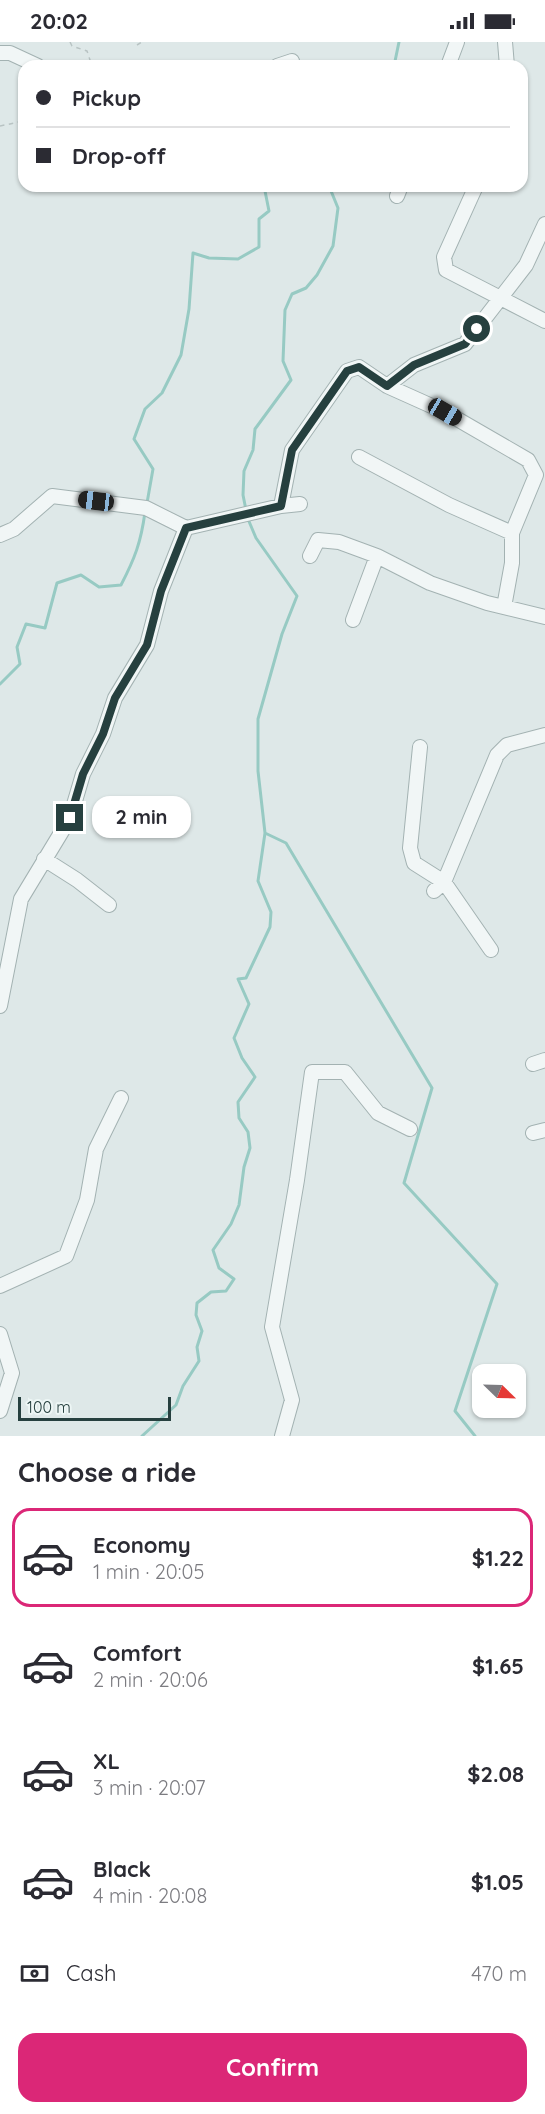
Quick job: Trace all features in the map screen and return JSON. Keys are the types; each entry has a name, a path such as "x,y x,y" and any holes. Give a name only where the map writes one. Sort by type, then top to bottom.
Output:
{"street":[{"path":"450,60 457,42"},
{"path":"505,42 506,60"},
{"path":"0,53 10,53 25,60"},
{"path":"473,192 444,257 446,270 545,321"},
{"path":"387,386 414,365 465,344 526,265 545,225"},
{"path":"281,506 292,450 347,371 359,367 387,386 445,412 528,460 536,475 512,533 512,563 504,607"},
{"path":"359,457 449,505 512,533"},
{"path":"0,535 14,529 52,496 146,508 186,528 281,506 300,504"},
{"path":"0,1006 21,899 70,818 83,774 103,734 115,698 147,645 161,591 186,528"},
{"path":"310,556 318,540 339,542 376,556 430,583 487,603 545,617"},
{"path":"353,620 376,556"},
{"path":"439,886 497,755 507,745 545,735"},
{"path":"420,747 410,848 414,863 439,886 491,950"},
{"path":"44,859 77,880 109,905"},
{"path":"282,1436 292,1400 272,1327 297,1180 312,1072 345,1072 378,1113 411,1129"},
{"path":"0,1286 66,1256 87,1200 96,1149 121,1098"},
{"path":"0,1334 12,1374 0,1411"}],"path":[{"path":"70,42 72,46 87,51 90,60"},
{"path":"137,45 142,42"},
{"path":"0,126 18,122"}],"waterway":[{"path":"395,60 399,42"},
{"path":"147,503 153,469 134,439 145,409 162,393 181,355 189,309 193,253 209,258 238,259 259,247 259,219 269,211 265,192"},
{"path":"246,510 243,495 244,471 253,450 255,429 291,380 283,361 285,310 292,294 306,288 317,275 333,246 338,208 331,192"},
{"path":"0,684 20,664 17,647 26,624 45,628 57,583 81,575 99,587 121,585 137,550 145,512"},
{"path":"142,1436 176,1405 183,1386 199,1361 197,1347 202,1331 196,1315 197,1303 211,1292 226,1291 234,1279 219,1268 213,1250 231,1224 239,1205 244,1167 250,1148 248,1132 239,1118 238,1102 255,1077 242,1058 234,1038 249,1004 238,979 246,978 270,927 271,912 258,881 265,833 258,771 258,719 282,634 297,596 256,538 248,519"},
{"path":"265,833 286,843 432,1088 404,1183 497,1284 455,1411 475,1436"}],"route":[{"path":"70,818 83,774 103,734 115,698 147,645 161,591 186,528 281,506 292,450 347,371 359,367 387,386 414,365 465,344 477,329"}]}
